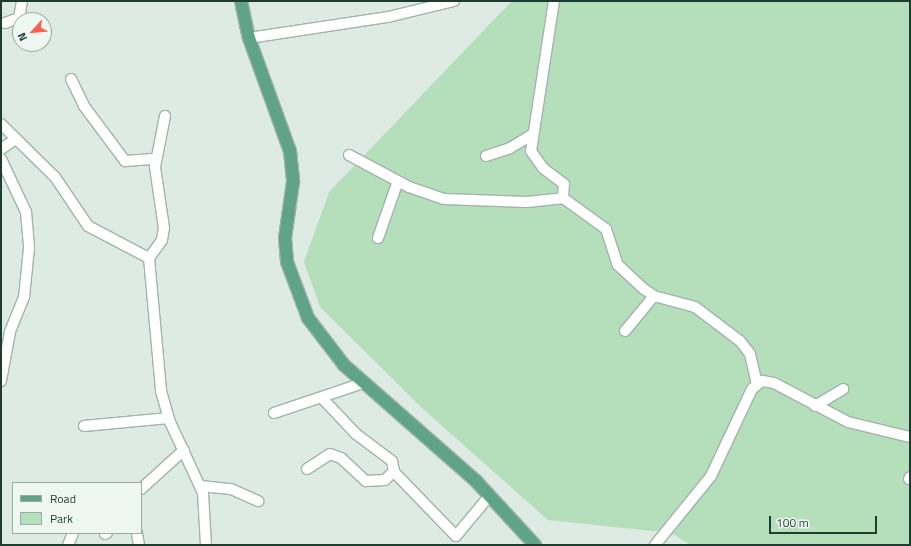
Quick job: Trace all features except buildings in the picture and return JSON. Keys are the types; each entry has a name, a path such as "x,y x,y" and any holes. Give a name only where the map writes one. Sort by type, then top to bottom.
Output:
{"main road":[{"path":"241,1 248,38 290,151 293,182 285,238 295,288 326,344 363,384 490,495 535,545"}],"street":[{"path":"5,24 19,18 22,1"},
{"path":"248,38 388,17 454,1"},
{"path":"554,1 532,135 534,159 564,184 564,198"},
{"path":"71,79 84,106 125,160 156,160"},
{"path":"165,116 156,160 164,228 162,240 149,258 161,391 169,418 201,486 206,545"},
{"path":"1,124 55,177 88,226 149,258"},
{"path":"486,156 510,148 532,135"},
{"path":"1,149 16,139"},
{"path":"349,155 425,194 459,200 556,202 564,198"},
{"path":"1,159 26,212 29,248 24,297 10,332 1,381"},
{"path":"378,238 398,181"},
{"path":"564,198 606,229 618,265 654,296 695,307 740,341 750,354 757,384 711,476 655,545"},
{"path":"625,331 654,296"},
{"path":"757,384 774,383 814,406 848,422 910,437"},
{"path":"274,413 363,384"},
{"path":"814,406 843,389"},
{"path":"322,398 356,434 392,461 394,472 456,541 490,495"},
{"path":"84,426 169,418"},
{"path":"142,488 184,450"},
{"path":"307,470 330,454 341,458 366,481 385,480 394,472"},
{"path":"201,486 231,489 258,501"},
{"path":"68,545 73,534"},
{"path":"137,534 139,545"}],"green space":[{"path":"512,1 910,1 910,545 691,545 671,533 548,520 423,409 320,307 304,262 329,192"}]}
